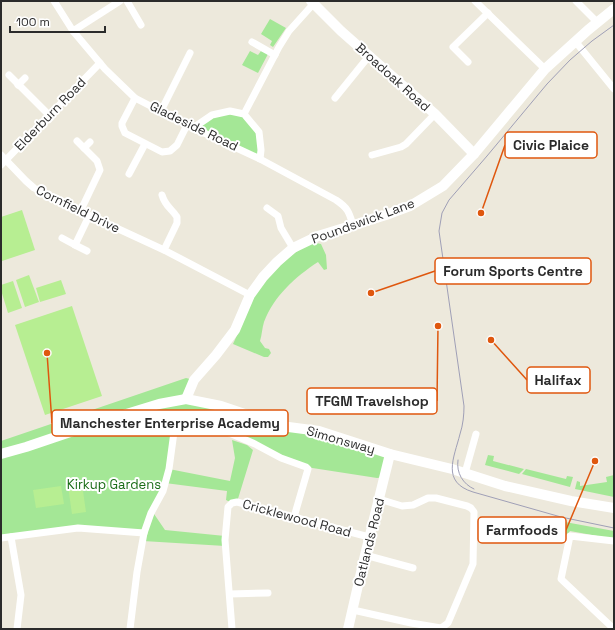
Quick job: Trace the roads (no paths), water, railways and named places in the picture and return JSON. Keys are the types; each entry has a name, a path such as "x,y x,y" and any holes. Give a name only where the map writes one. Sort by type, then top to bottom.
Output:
{"street":[{"name":"Gladeside Road","path":"54,1 73,31 100,63 135,98 260,159 344,206 350,212 353,225"},
{"path":"73,31 120,1"},
{"path":"127,1 141,25"},
{"path":"475,1 545,69"},
{"path":"576,1 597,22"},
{"path":"244,114 275,55 289,32 314,2"},
{"name":"Broadoak Road","path":"314,2 370,56 435,114 474,154"},
{"name":"Poundswick Lane","path":"186,398 194,380 235,330 250,295 263,277 293,248 318,236 410,206 443,186 474,154 545,69 575,41 614,9"},
{"path":"468,62 453,47 488,13"},
{"path":"575,41 614,89"},
{"path":"252,42 275,55"},
{"path":"161,111 190,53"},
{"path":"335,98 370,56"},
{"name":"Elderburn Road","path":"3,160 100,63"},
{"path":"9,75 49,115"},
{"path":"18,85 25,78"},
{"path":"135,98 122,123 122,126 125,133 145,144 162,152 170,151 177,145 190,126 212,115 230,111 244,114 259,132 261,150 260,159"},
{"path":"372,155 401,147 406,144 435,114"},
{"path":"76,141 97,161 100,170 80,212"},
{"path":"84,148 90,142"},
{"path":"129,174 145,144"},
{"name":"Cornfield Drive","path":"3,160 34,188 80,212 164,250 250,295"},
{"path":"162,195 168,208 177,217 177,223 164,250"},
{"path":"267,208 278,216 281,228 293,248"},
{"path":"75,245 89,216"},
{"path":"62,238 87,251"},
{"name":"Simonsway","path":"1,454 159,404 186,398 221,406 281,426 319,431 390,454 465,473 505,486 564,500 614,508"},
{"path":"130,629 137,572 144,533 150,513 163,491 169,469 174,432 179,428 206,423 308,469 294,517"},
{"path":"465,473 476,434"},
{"name":"Oatlands Road","path":"348,629 390,454"},
{"path":"353,610 410,626 441,628 448,623 474,564 474,512 471,508 436,498 428,498 413,505 402,506 379,499"},
{"name":"Cricklewood Road","path":"232,629 225,540 228,507 232,503 237,502 369,537"},
{"path":"1,538 78,528 144,533"},
{"path":"614,542 570,536 561,579 614,629"},
{"path":"11,537 21,595 17,629"},
{"path":"365,555 413,568"},
{"path":"230,594 268,593"}],"tram line":[{"path":"614,25 570,60 547,84 449,200 442,213 439,231 464,406 463,424 453,460 453,476 463,488 473,492 561,517 614,528"},
{"path":"458,460 458,469 461,478 474,489"}],"place":[{"name":"Civic Plaice","path":"481,213"},
{"name":"Forum Sports Centre","path":"371,293"},
{"name":"TFGM Travelshop","path":"438,326"},
{"name":"Halifax","path":"491,340"},
{"name":"Manchester Enterprise Academy","path":"47,353"},
{"name":"Farmfoods","path":"595,461"}],"park label":[{"name":"Kirkup Gardens","path":"114,484"}]}
